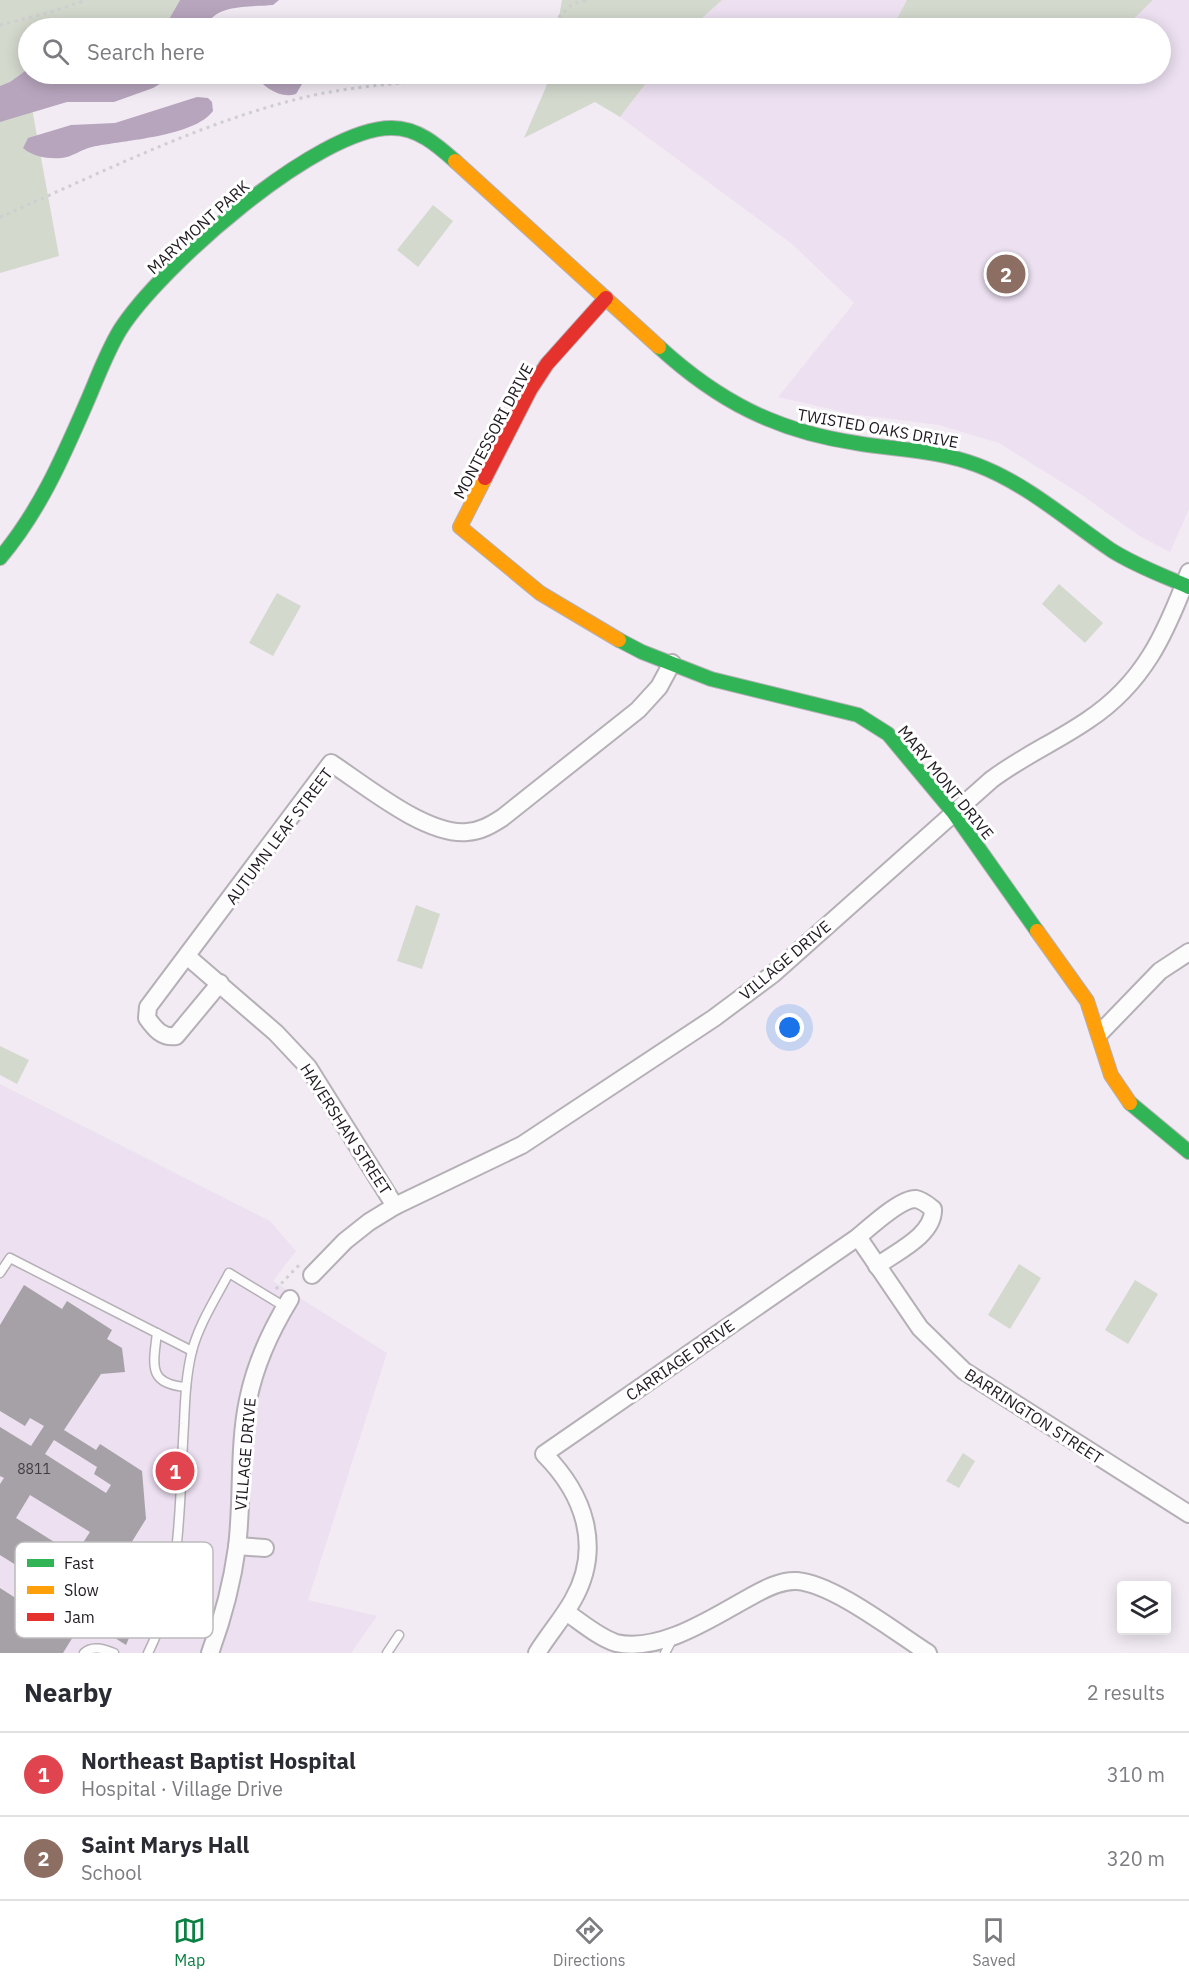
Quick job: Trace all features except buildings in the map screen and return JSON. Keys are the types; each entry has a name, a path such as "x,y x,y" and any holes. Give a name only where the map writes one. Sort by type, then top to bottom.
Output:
{"street":[{"name":"MARYMONT PARK","path":"0,558 24,529 46,495 113,343 138,305 222,224 264,190 309,160 368,132 387,128 417,132 440,147 525,226"},
{"name":"TWISTED OAKS DRIVE","path":"525,226 692,377 718,395 758,417 789,429 854,443 916,449 976,464 1032,491 1132,563 1187,581"},
{"name":"MONTESSORI DRIVE","path":"460,527 530,390 547,364 606,298"},
{"name":"MARY MONT DRIVE","path":"460,527 540,592 595,627 642,652 711,679 858,715 888,734 953,812 1087,1001 1100,1033 1110,1074 1126,1101 1189,1152"},
{"name":"VILLAGE DRIVE","path":"312,1275 345,1241 395,1206 522,1145 714,1018 773,974 953,812 1015,761 1086,721 1123,692 1152,656 1187,581"},
{"name":"AUTUMN LEAF STREET","path":"220,983 176,1036 167,1037 161,1034 147,1018 148,1007 188,957 331,763 427,823 453,831 478,831 501,818 638,710 659,687 672,663"},
{"path":"1100,1033 1160,971 1189,952"},
{"name":"HAVERSHAN STREET","path":"188,957 293,1049 308,1067 395,1206"},
{"name":"CARRIAGE DRIVE","path":"537,1653 566,1612 581,1582 586,1565 586,1527 574,1489 562,1472 544,1454 858,1237 904,1202 916,1199 933,1209 933,1220 927,1229 877,1266"},
{"name":"BARRINGTON STREET","path":"858,1237 920,1328 964,1371 1189,1514"},
{"name":"VILLAGE DRIVE","path":"210,1653 227,1606 237,1546 248,1400 261,1356 288,1303"},
{"path":"237,1546 265,1548"},
{"path":"566,1612 615,1643 632,1646 669,1646 758,1593 784,1582 796,1581 829,1590 928,1653"}],"lane":[{"path":"0,1273 10,1258 192,1351"},
{"path":"176,1542 186,1387 192,1351 229,1273 288,1303"},
{"path":"157,1334 154,1355 156,1375 167,1385 186,1387"},
{"path":"387,1653 399,1635"},
{"path":"148,1653 156,1638"},
{"path":"84,1653 87,1650 103,1648 114,1653"}],"path":[{"path":"27,18 86,0"},
{"path":"558,18 572,4 589,0"},
{"path":"0,25 18,20"},
{"path":"0,216 232,118 319,94 388,84"},
{"path":"288,1303 276,1290 279,1285 299,1265 312,1275"}],"shaded area":[{"path":"0,0 180,0 170,18 18,18 18,84 28,84 59,256 0,273"},
{"path":"180,0 279,0 273,5 229,9 212,18 170,18"},
{"path":"562,0 722,0 702,18 559,18"},
{"path":"722,0 1189,0 1189,509 1170,552 1141,537 1079,493 999,443 939,425 852,414 778,397 854,303 792,244 620,117 645,84 1171,84 1171,18 702,18"},
{"path":"907,0 1153,0 1134,18 897,18"},
{"path":"18,76 18,84 160,84 114,102 67,102 0,122 0,86"},
{"path":"263,84 302,84 296,94 284,95 272,91"},
{"path":"547,84 645,84 620,117 595,102 524,138"},
{"path":"197,97 208,98 212,102 213,111 204,120 175,132 92,147 62,158 41,157 23,148 28,138 71,125 115,123"},
{"path":"433,205 453,221 418,267 397,250"},
{"path":"1059,584 1103,623 1085,643 1042,604"},
{"path":"277,593 301,606 273,656 249,643"},
{"path":"416,905 440,914 422,969 397,961"},
{"path":"0,1046 29,1060 17,1084 0,1075"},
{"path":"0,1084 270,1221 296,1251 273,1281 387,1353 308,1600 377,1616 351,1653 0,1653"},
{"path":"1019,1264 1041,1278 1010,1329 988,1315"},
{"path":"1135,1280 1158,1294 1128,1344 1105,1330"},
{"path":"963,1453 975,1461 959,1488 946,1481"}],"traffic: fast":[{"path":"0,558 27,522 49,484 120,330 140,303 204,239 243,205 284,175 324,150 361,134 392,128 410,131 419,134 455,161"},
{"path":"659,347 703,383 726,398 774,422 827,438 947,456 995,473 1030,492 1120,556 1189,587"},
{"path":"619,640 642,652 711,679 858,715 888,734 953,812 1037,931"},
{"path":"1130,1103 1189,1152"}],"traffic: slow":[{"path":"455,161 659,347"},
{"path":"485,478 460,527 540,593 619,640"},
{"path":"1037,931 1087,1001 1111,1075 1130,1103"}],"traffic: jam":[{"path":"485,478 530,390 547,364 606,298"}],"place":[{"name":"Saint Marys Hall","path":"1006,274"},
{"name":"Northeast Baptist Hospital","path":"175,1471"}]}
